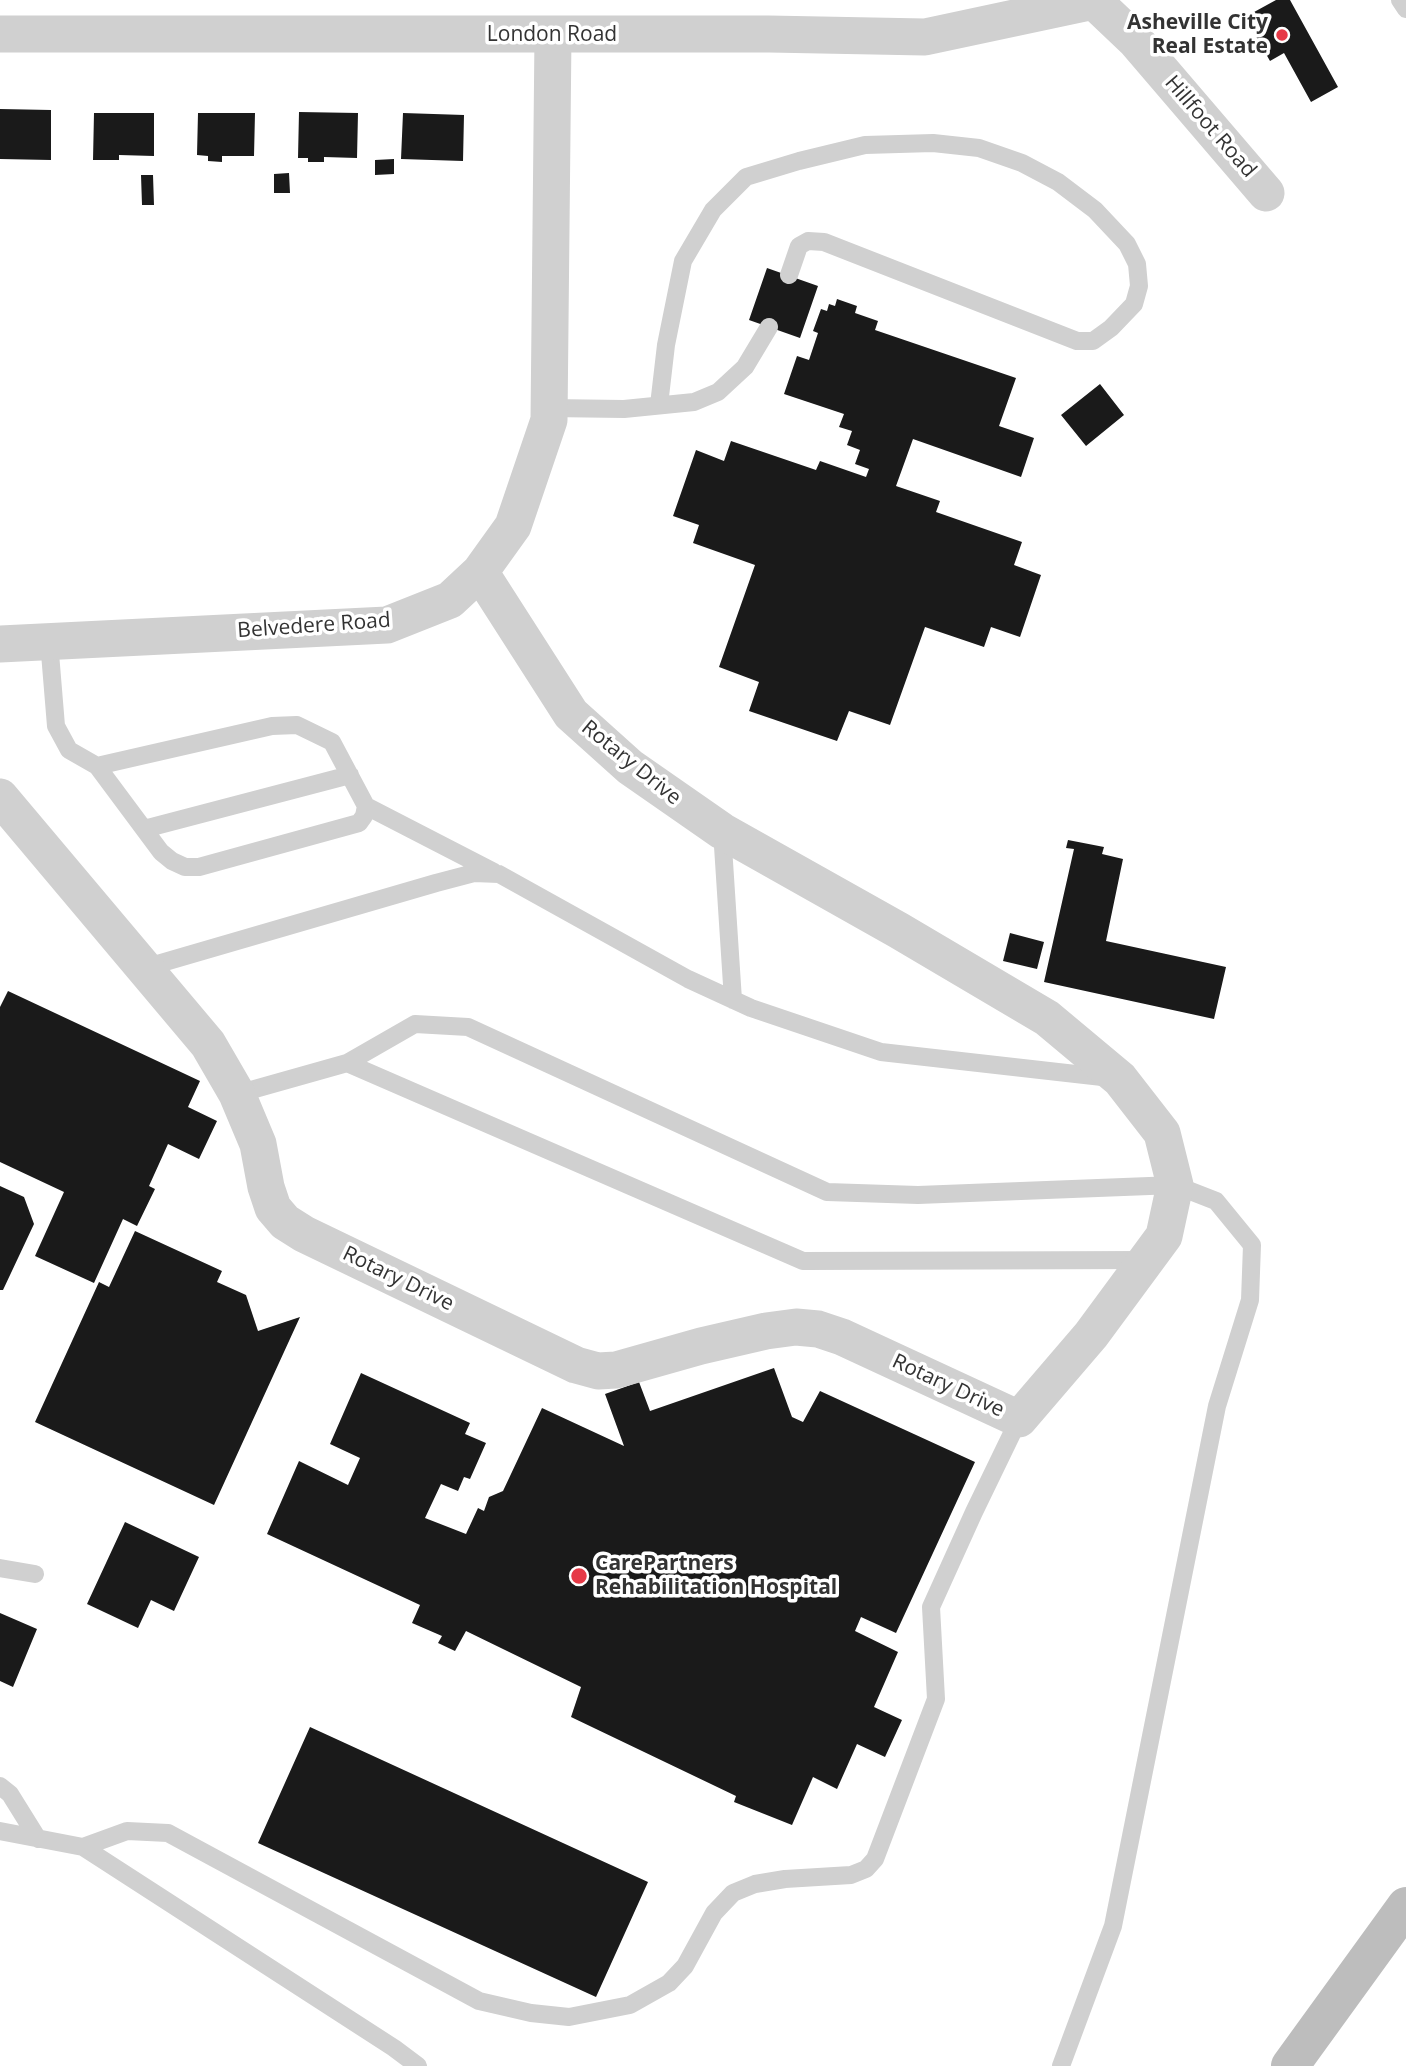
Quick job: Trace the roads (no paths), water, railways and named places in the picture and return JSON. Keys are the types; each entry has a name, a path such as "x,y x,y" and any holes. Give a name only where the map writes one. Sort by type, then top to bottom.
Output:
{"main road":[{"path":"1290,2066 1406,1906"}],"street":[{"name":"London Road","path":"0,34 769,34 925,37 1096,1"},
{"name":"Hillfoot Road","path":"1096,1 1135,40 1266,193"},
{"name":"Belvedere Road","path":"0,643 387,625 450,600 480,572 513,526 549,420 553,35"},
{"name":"Rotary Drive","path":"0,797 208,1044 237,1094 258,1144 273,1208 285,1222 304,1234 576,1365 598,1371 616,1370 766,1331 796,1327 818,1329 842,1337 1019,1419 1091,1335 1164,1236 1175,1185 1162,1133 1120,1079 1047,1018 722,831 629,767 571,714 480,572"}],"lane":[{"path":"1400,0 1406,9"},
{"path":"659,405 666,345 683,261 713,210 746,177 800,161 865,145 933,143 979,148 1022,163 1058,182 1103,219 1127,244 1138,264 1139,286 1134,304 1111,328 1093,341 1077,341 824,242 808,241 799,246 789,275"},
{"path":"549,408 624,409 694,402 718,391 745,367 769,327"},
{"path":"49,641 56,726 69,750 97,766 161,852 172,861 185,867 199,867 359,823 366,806"},
{"path":"97,766 272,726 297,724 332,742 366,806 499,874 688,979 751,1009 881,1052 1120,1079"},
{"path":"144,829 350,775"},
{"path":"722,831 733,1000"},
{"path":"144,968 474,873 499,874"},
{"path":"237,1094 347,1063 415,1024 468,1027 827,1192 918,1195 1175,1185 1216,1201 1252,1245 1250,1300 1217,1406 1113,1926 1061,2066"},
{"path":"347,1063 803,1261 1146,1260"},
{"path":"83,1847 127,1831 168,1833 478,2001 531,2013 569,2017 630,2006 669,1983 685,1966 714,1913 733,1893 755,1884 785,1879 851,1875 866,1869 875,1860 936,1699 931,1607 1019,1419"},
{"path":"0,1568 34,1574"},
{"path":"0,1786 10,1794 38,1839"},
{"path":"0,1831 83,1847 418,2066"}],"place":[{"name":"Asheville City Real Estate","path":"1282,35"},
{"name":"CarePartners Rehabilitation Hospital","path":"579,1576"}]}
